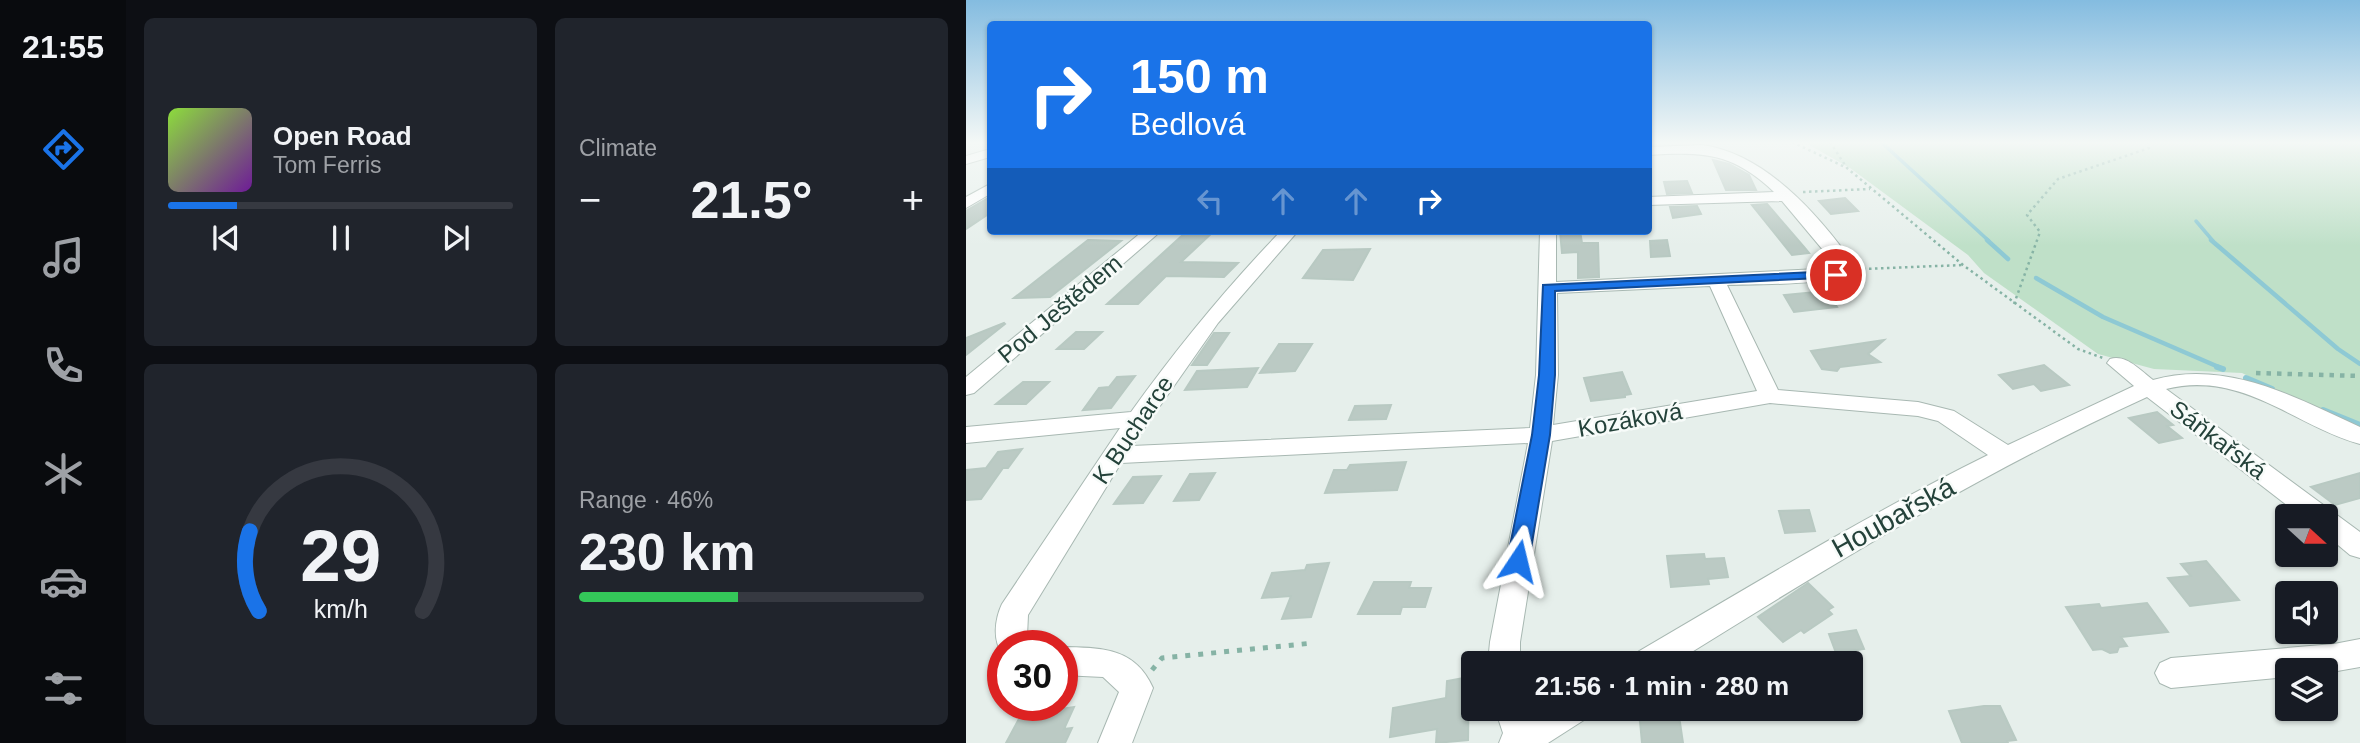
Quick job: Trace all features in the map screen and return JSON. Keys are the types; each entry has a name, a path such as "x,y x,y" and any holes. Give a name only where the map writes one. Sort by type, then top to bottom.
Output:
{"street":[{"path":"1548,288 1836,275 1847,270 1845,262 1787,196 1764,177"},
{"path":"966,204 987,190"},
{"path":"1652,201 1787,196"},
{"path":"966,204 987,203"},
{"name":"Pod Ještědem","path":"966,388 1148,235"},
{"name":"K Bucharce","path":"1012,630 1013,613 1138,419 1210,318 1286,235"},
{"path":"1504,651 1541,435 1547,375 1548,235"},
{"path":"1716,280 1770,396"},
{"name":"Sáňkařská","path":"2117,363 2303,504"},
{"name":"Houbařská","path":"1667,651 1861,534 2005,455 2149,389 2178,380 2239,386 2290,404 2360,436"},
{"name":"Kozáková","path":"1115,454 1541,435 1770,396 1890,405 1945,416 2005,455"},
{"path":"966,435 1138,419"},
{"path":"2338,530 2360,547"},
{"path":"2171,673 2334,658 2360,653"},
{"path":"1078,662 1110,663 1137,688 1115,743"},
{"path":"1517,730 1541,721"}],"path":[{"path":"1856,177 2014,305 2078,349 2117,363"},
{"path":"2014,305 2040,232 2027,215 2058,179 2065,177"},
{"path":"1787,196 1793,193 1870,189"},
{"path":"1847,270 1963,265"},
{"path":"2256,373 2360,376"},
{"path":"1137,688 1161,658 1313,643"}],"green space":[{"path":"1862,177 2360,177 2360,428 2355,428 2242,373 2154,369 2098,354 1984,273 1968,255"}],"building":[{"path":"1720,177 1750,177 1756,190 1726,190"},
{"path":"1687,181 1692,193 1667,194 1664,182"},
{"path":"1845,198 1858,211 1831,214 1819,201"},
{"path":"987,199 987,215 966,229 966,211"},
{"path":"1767,204 1809,253 1792,255 1752,205"},
{"path":"1697,206 1701,214 1673,218 1670,207"},
{"path":"1183,235 1210,235 1181,262 1238,263 1224,277 1166,276 1138,304 1107,304"},
{"path":"1560,235 1581,235 1582,243 1598,243 1599,277 1578,278 1578,252 1562,253"},
{"path":"1088,240 1121,241 1050,297 1014,298"},
{"path":"1667,240 1670,256 1651,257 1650,241"},
{"path":"1370,249 1353,280 1303,278 1323,250"},
{"path":"1826,291 1837,307 1794,312 1784,295"},
{"path":"1005,324 966,355 966,338"},
{"path":"1076,332 1102,332 1084,349 1057,349"},
{"path":"1214,333 1229,333 1207,365 1192,365"},
{"path":"1884,340 1868,354 1880,362 1840,367 1837,371 1822,369 1811,351"},
{"path":"1279,344 1312,344 1295,371 1260,373"},
{"path":"2044,365 2069,385 2041,391 2034,384 2013,389 1999,375"},
{"path":"1258,368 1247,387 1185,390 1197,371"},
{"path":"1622,372 1631,394 1591,401 1584,378"},
{"path":"1135,376 1111,408 1083,410 1099,388 1109,387 1117,377"},
{"path":"1023,382 1049,382 1026,404 996,404"},
{"path":"1391,405 1386,419 1349,420 1355,406"},
{"path":"2157,412 2173,425 2167,426 2182,438 2159,443 2129,418"},
{"path":"1022,449 1008,468 1003,468 981,499 966,500 966,470 986,468 998,452"},
{"path":"1406,462 1397,490 1325,493 1334,470 1347,470 1350,465"},
{"path":"1215,473 1199,500 1174,501 1190,474"},
{"path":"2360,473 2360,498 2334,504 2311,487"},
{"path":"1161,476 1143,503 1114,504 1133,477"},
{"path":"1809,510 1815,531 1785,533 1779,511"},
{"path":"1704,554 1705,559 1724,558 1728,577 1708,579 1709,584 1671,587 1667,556"},
{"path":"2206,561 2239,600 2190,606 2168,578 2191,576 2181,564"},
{"path":"1329,563 1311,617 1282,619 1291,596 1262,598 1272,573 1305,570 1307,565"},
{"path":"1374,582 1411,582 1409,588 1431,588 1425,607 1402,607 1400,614 1358,614"},
{"path":"1808,583 1833,607 1828,610 1832,614 1804,633 1801,630 1783,642 1758,617"},
{"path":"2147,603 2168,632 2121,637 2127,646 2119,647 2117,652 2110,653 2102,649 2093,650 2066,607 2099,604 2101,608"},
{"path":"1856,630 1864,649 1835,651 1829,634"},
{"path":"1461,678 1461,721 1468,721 1468,740 1436,743 1437,729 1390,737 1393,708 1446,698 1447,681"},
{"path":"2000,706 2016,740 2007,741 2008,743 1962,743 1949,711"},
{"path":"1018,721 1068,721 1064,729 1072,728 1065,743 1006,743"},
{"path":"1640,721 1680,721 1683,743 1642,743"}],"waterway":[{"path":"1919,177 1989,241"},
{"path":"2196,221 2213,241"},
{"path":"1987,240 2008,259"},
{"path":"2211,240 2338,349 2360,364"},
{"path":"2036,278 2103,317 2221,368"},
{"path":"2217,367 2223,369"},
{"path":"2246,378 2272,389"},
{"path":"2323,410 2360,425"}],"route":[{"path":"1518,561 1541,435 1547,375 1548,288 1836,275"}]}
